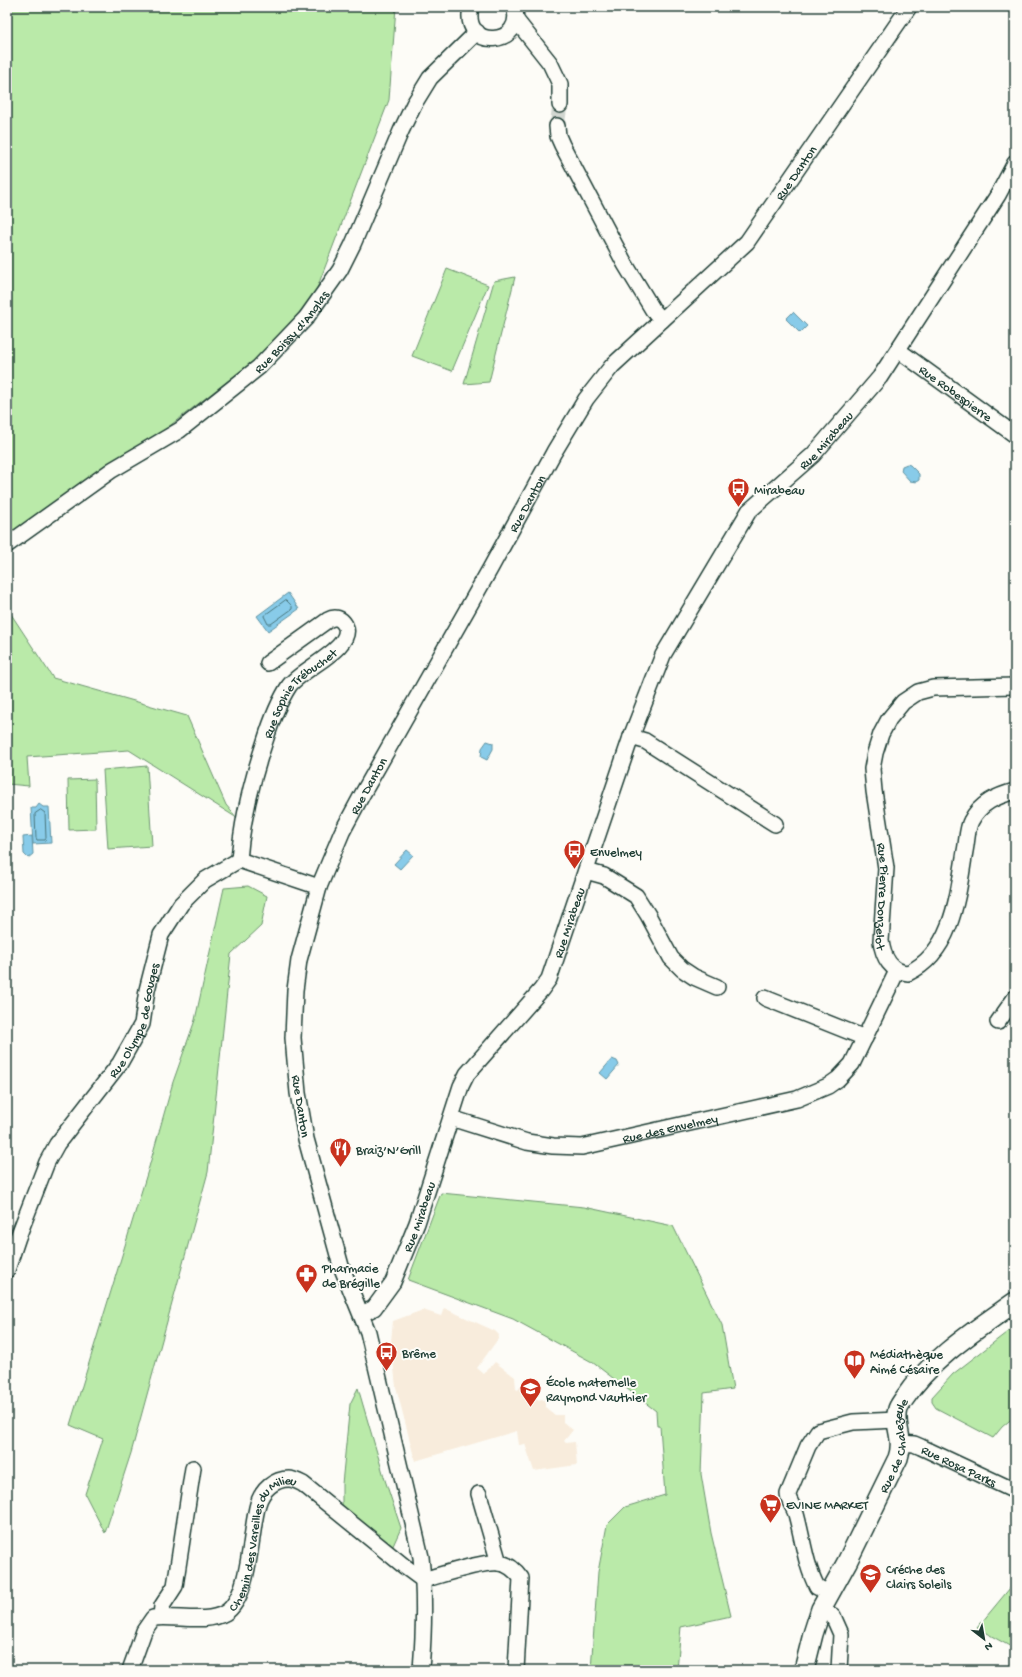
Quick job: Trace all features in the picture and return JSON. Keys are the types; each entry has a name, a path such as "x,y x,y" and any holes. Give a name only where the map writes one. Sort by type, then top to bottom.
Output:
{"street":[{"path":"471,7 470,22 477,32 486,38 502,38 508,33 513,27 515,13"},
{"name":"Rue Danton","path":"362,1314 341,1266 306,1139 298,1093 293,1038 295,990 299,960 319,887 342,832 362,793 554,452 586,399 612,366 747,242 909,7"},
{"path":"515,13 550,63 560,84 560,105"},
{"name":"Rue Boissy d'Anglas","path":"7,545 112,470 180,430 259,367 306,318 340,270 353,244 414,104 430,78 477,32"},
{"path":"557,126 558,136 562,145 625,264 653,310 662,320"},
{"name":"Rue Mirabeau","path":"362,1314 374,1308 393,1282 417,1223 461,1086 468,1074 542,990 549,979 631,737 663,655 749,511 813,455 880,377 998,195 1015,162"},
{"name":"Rue Robespierre","path":"898,350 1015,435"},
{"name":"Rue Sophie Trébuchet","path":"239,860 241,832 253,775 272,720 285,692 294,679 335,650 345,641 347,632 345,625 339,619 333,617 268,663"},
{"name":"Rue Pierre Donzelot","path":"898,971 891,966 882,950 881,941 886,868 872,769 881,734 889,718 903,702 918,692 933,688 1015,686"},
{"path":"631,737 645,741 775,824"},
{"path":"898,971 908,973 926,963 947,930 956,907 970,822 980,807 996,796 1015,791"},
{"path":"239,860 319,887"},
{"name":"Rue Olympe de Gouges","path":"7,1270 25,1217 48,1162 58,1144 120,1064 142,1024 147,990 161,935 181,904 205,880 239,860"},
{"name":"Rue Mirabeau","path":"586,871 604,876 636,896 671,958 682,969 694,977 717,987"},
{"name":"Rue des Envelmey","path":"451,1118 527,1142 553,1146 582,1147 797,1099 838,1079 852,1064 898,971"},
{"path":"765,998 865,1038"},
{"path":"998,1022 1015,998"},
{"name":"Rue de Chalezeule","path":"804,1670 813,1634 825,1601 847,1562 898,1458 902,1443 897,1420 898,1409 917,1382 951,1349 1015,1302"},
{"path":"362,1314 368,1332 421,1557 424,1636 421,1670"},
{"path":"839,1670 841,1634 838,1624 809,1571 795,1512 788,1499 788,1494 808,1446 818,1431 853,1422 897,1420"},
{"name":"Rue Rosa Parks","path":"902,1443 914,1444 1015,1491"},
{"path":"130,1670 144,1631 153,1618 161,1617 162,1606 175,1586 193,1468"},
{"name":"Chemin des Vareilles du Milieu","path":"161,1617 212,1618 226,1612 238,1598 250,1558 258,1502 268,1487 275,1481 290,1478 303,1484 423,1580"},
{"path":"479,1494 499,1563"},
{"path":"423,1580 483,1565 499,1563 516,1571 521,1578 516,1670"}],"shaded area":[{"path":"444,1308 495,1331 499,1335 498,1339 477,1368 484,1374 495,1362 515,1377 516,1389 518,1390 521,1386 526,1386 528,1392 538,1400 542,1399 545,1401 545,1407 555,1415 563,1415 563,1422 573,1430 564,1441 566,1443 575,1442 577,1465 534,1471 525,1444 519,1445 517,1431 415,1461 396,1387 391,1341 393,1321 423,1310 441,1316"}],"green space":[{"path":"7,7 396,7 389,100 314,296 260,356 163,431 45,508 7,538"},
{"path":"447,269 488,285 452,371 412,356"},
{"path":"515,277 489,382 464,384 494,281"},
{"path":"7,608 53,678 187,716 226,805 237,818 129,750 27,757 29,786 7,784"},
{"path":"147,766 152,846 108,849 103,770"},
{"path":"95,779 96,829 69,830 68,780"},
{"path":"248,886 267,896 261,926 231,954 208,1172 131,1453 105,1533 85,1494 103,1439 70,1425 149,1167 173,1082 195,1020 224,888"},
{"path":"441,1193 584,1207 673,1226 722,1325 733,1389 704,1393 701,1474 711,1533 731,1616 681,1627 677,1670 591,1670 598,1572 607,1525 625,1507 665,1495 660,1426 657,1426 656,1411 592,1362 513,1319 408,1280"},
{"path":"1015,1326 1015,1416 1002,1427 993,1438 936,1408 932,1402 932,1397 953,1374"},
{"path":"358,1388 385,1480 401,1528 392,1548 342,1507 342,1484 350,1404"},
{"path":"1015,1582 1015,1649 977,1628"}],"water":[{"path":"793,312 807,326 800,333 786,319"},
{"path":"907,464 919,474 919,480 916,482 910,481 901,471 902,466"},
{"path":"288,593 299,609 268,631 257,616"},
{"path":"487,741 493,743 493,749 487,760 481,757 482,748"},
{"path":"39,804 43,807 49,807 51,843 33,844 31,808 36,808"},
{"path":"32,836 33,854 28,858 24,854 23,837"},
{"path":"407,850 413,855 400,869 394,864"},
{"path":"612,1059 617,1061 619,1065 607,1079 600,1073"}],"tunnel":[{"path":"557,126 560,105"}],"place":[{"name":"Mirabeau","path":"738,508"},
{"name":"Envelmey","path":"575,870"},
{"name":"Braiz’N’Grill","path":"341,1168"},
{"name":"Pharmacie de Brégille","path":"307,1294"},
{"name":"Brême","path":"387,1372"},
{"name":"Médiathèque Aimé Césaire","path":"855,1380"},
{"name":"École maternelle Raymond Vauthier","path":"530,1408"},
{"name":"EVINE MARKET","path":"770,1524"},
{"name":"Créche des Clairs Soleils","path":"871,1594"}]}
